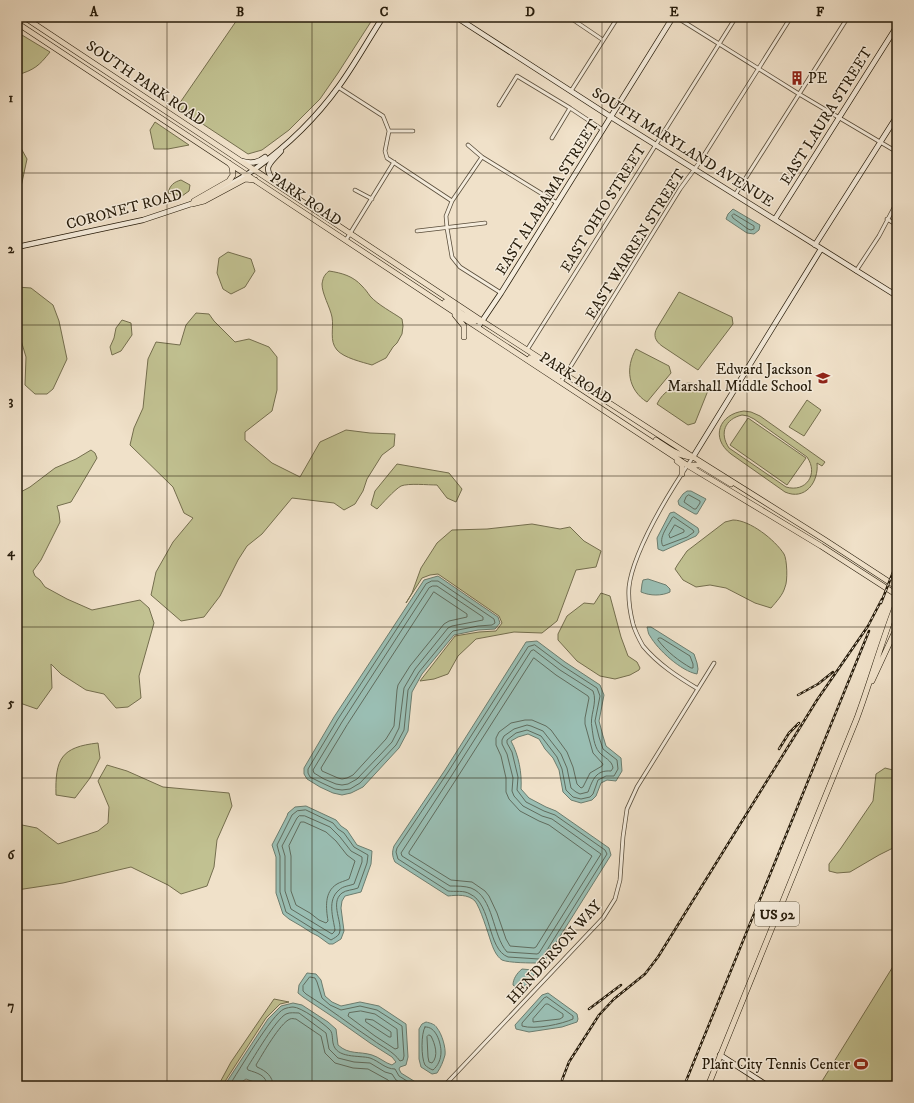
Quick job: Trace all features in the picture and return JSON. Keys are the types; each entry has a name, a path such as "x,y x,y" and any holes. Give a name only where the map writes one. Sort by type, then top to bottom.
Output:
{"main road":[{"name":"SOUTH PARK ROAD","path":"24,17 254,170"},
{"name":"SOUTH PARK ROAD","path":"17,23 247,174"},
{"path":"192,139 202,142 239,165 254,170"},
{"path":"190,204 229,181 233,175 233,171 229,163"},
{"name":"PARK ROAD","path":"254,170 482,321 897,587"},
{"path":"247,174 263,178 302,204 311,208"},
{"name":"PARK ROAD","path":"247,174 687,465 831,552 897,594"},
{"path":"190,204 210,198 245,179 256,180"},
{"path":"300,210 309,213 345,235 350,234"},
{"path":"429,295 437,298 472,320 477,322 482,321"},
{"path":"451,310 464,326 464,337"},
{"path":"510,349 520,352 555,374 560,376 566,375"},
{"path":"637,432 652,438 685,457 692,457"},
{"path":"637,432 682,465 682,474"},
{"path":"687,465 700,465 740,490 747,491"},
{"name":"US 92","path":"865,696 882,642 897,602"},
{"name":"US 92","path":"708,1086 865,696 897,627"}],"street":[{"path":"277,185 268,171 270,162 318,112 338,87 383,17"},
{"name":"SOUTH MARYLAND AVENUE","path":"456,17 655,145 856,271 897,295"},
{"path":"569,17 603,40"},
{"path":"571,91 618,17"},
{"path":"675,17 799,94 897,152"},
{"name":"EAST ALABAMA STREET","path":"478,327 675,17"},
{"name":"EAST OHIO STREET","path":"527,350 736,17"},
{"name":"EAST WARREN STREET","path":"561,382 680,189 695,169 791,17"},
{"path":"735,194 848,17"},
{"name":"EAST LAURA STREET","path":"774,219 897,26"},
{"path":"499,105 517,76 603,130"},
{"path":"338,87 383,116 388,131 385,151 387,158 452,200"},
{"path":"552,138 570,108"},
{"path":"815,245 897,116"},
{"path":"388,131 414,131"},
{"path":"239,160 255,163 262,160 288,142"},
{"name":"CORONET ROAD","path":"17,247 143,220 190,204 254,170 288,142"},
{"path":"468,145 482,157 557,203"},
{"path":"482,157 452,200 446,216 447,228 452,256 460,267 501,293"},
{"path":"346,240 394,162"},
{"path":"356,190 372,199"},
{"path":"856,271 879,236 897,202"},
{"path":"887,219 897,225"},
{"path":"417,231 485,223"},
{"path":"698,689 677,676 658,661 643,645 630,614 628,599 629,586 634,566 645,537 656,516 821,248"},
{"name":"HENDERSON WAY","path":"444,1086 603,918 615,899 620,880 623,837 627,809 637,787 714,663"},
{"path":"720,1055 768,1086"}],"green space":[{"path":"239,17 374,17 320,99 289,130 262,150 248,154 177,107"},
{"path":"17,32 50,52 36,67 17,75"},
{"path":"155,122 189,145 168,149 154,149 150,130"},
{"path":"17,141 27,159 21,187 17,190"},
{"path":"181,180 190,185 189,191 182,196 168,193 173,184"},
{"path":"228,252 251,259 255,271 245,287 231,294 223,289 217,273 219,258"},
{"path":"329,271 351,277 377,302 402,319 402,334 386,358 372,365 353,359 337,350 332,339 332,317 323,292 322,284 324,277"},
{"path":"17,287 31,288 53,305 59,321 67,359 53,389 47,394 35,394 25,385 26,357 17,327"},
{"path":"679,292 732,317 733,324 698,370 662,346 655,338 657,328"},
{"path":"196,313 209,314 235,342 249,339 269,347 277,357 277,390 272,411 245,432 245,440 272,463 300,477 320,442 346,430 395,434 394,446 382,455 367,479 363,491 355,504 344,510 334,503 292,498 262,534 247,546 238,560 220,596 204,617 181,621 151,595 156,572 173,542 193,518 184,513 173,487 130,445 134,428 143,408 148,359 156,342 180,345 186,325"},
{"path":"122,320 131,323 132,335 121,351 112,355 110,347 116,328"},
{"path":"636,349 669,366 671,373 647,402 636,391 630,378 630,364"},
{"path":"689,383 699,384 709,388 695,423 688,425 657,404 670,389"},
{"path":"807,400 821,410 804,436 789,427"},
{"path":"744,411 760,416 825,462 822,466 817,463 816,477 809,488 799,494 785,492 731,454 725,448 719,434 720,428 728,417 735,413","holes":["742,415 748,416 807,457 812,470 811,476 805,485 793,488 786,487 729,448 724,437 725,427 736,417"]},
{"path":"748,418 806,458 787,485 730,445"},
{"path":"91,450 95,453 97,458 71,502 57,506 60,522 41,560 33,571 35,576 45,587 92,610 140,600 149,608 154,623 139,676 141,698 128,707 116,708 104,694 86,690 61,674 51,664 52,688 37,709 17,702 17,494 30,487 55,468 76,459"},
{"path":"397,464 449,473 462,489 456,502 447,498 437,485 418,484 401,486 377,509 371,505 375,491"},
{"path":"733,520 747,523 762,532 775,543 784,554 787,575 786,584 781,596 771,608 755,603 726,588 710,585 696,587 683,580 675,569 687,551 725,522"},
{"path":"532,524 560,529 570,527 584,541 601,551 596,567 576,570 557,621 542,633 514,632 476,639 458,656 448,674 434,679 420,681 455,636 496,631 502,623 499,616 438,574 422,578 406,603 412,593 421,568 437,543 452,530 487,529"},
{"path":"601,593 610,596 621,637 628,656 637,662 640,668 630,675 615,679 600,676 577,661 558,640 558,634 567,616 584,603 594,604"},
{"path":"98,743 100,758 90,778 75,798 56,795 57,772 63,757 68,752 76,748"},
{"path":"107,765 127,771 163,787 229,793 232,806 217,840 214,867 207,886 181,894 168,885 131,867 63,883 17,890 17,824 37,828 58,844 98,831 108,823 109,807 98,781"},
{"path":"885,768 893,770 897,773 897,846 850,872 837,873 829,871 829,864 873,801 876,774"},
{"path":"897,960 897,1086 819,1086"},
{"path":"274,999 289,1002 280,1004 266,1018 222,1086 218,1086 231,1062"}],"water":[{"path":"733,209 760,225 759,230 754,234 747,233 726,219 728,214"},
{"path":"687,491 691,491 706,499 697,514 679,505 678,501"},
{"path":"674,512 698,528 699,532 696,536 663,551 658,549 657,538 670,513"},
{"path":"438,576 498,617 500,623 495,629 478,630 454,635 422,674 412,692 408,731 399,748 363,787 351,793 342,795 320,787 307,779 304,774 304,768 334,717 424,580"},
{"path":"648,579 666,585 670,589 670,592 656,595 641,592 643,580"},
{"path":"647,627 651,627 694,654 698,669 697,674 684,669 670,659 654,642 649,635"},
{"path":"537,641 600,685 604,695 599,721 606,746 621,758 622,771 616,781 607,780 601,783 596,796 592,800 581,803 571,800 563,792 559,770 553,758 539,739 528,734 511,741 519,765 521,789 529,798 556,811 609,848 611,855 544,962 520,963 502,960 495,952 475,901 466,896 448,896 395,862 393,852 394,846 445,770 526,642"},
{"path":"306,806 336,820 347,830 357,845 372,851 371,864 361,892 345,896 342,901 341,908 344,931 341,939 333,944 329,944 283,914 276,893 276,857 272,845 288,813 295,807"},
{"path":"522,969 533,970 535,973 526,985 518,989 513,985 513,983 518,972"},
{"path":"307,973 316,974 321,980 325,996 332,1002 341,1006 360,1002 379,1006 406,1024 408,1057 406,1065 400,1067 399,1069 401,1073 422,1086 261,1086 246,1079 240,1083 242,1086 224,1086 268,1019 281,1006 293,1003 302,1005 336,1029 338,1045 342,1048 350,1052 372,1055 392,1065 396,1062 392,1057 298,993 299,985"},
{"path":"548,993 577,1014 577,1022 562,1027 529,1032 516,1029 515,1025 542,995"},
{"path":"426,1022 432,1024 439,1031 445,1049 445,1055 441,1067 437,1073 432,1074 421,1067 419,1059 419,1029 422,1024"}],"railway":[{"path":"881,603 897,562"},
{"path":"562,1086 562,1080 569,1062 599,1015 614,999 645,974 658,957 817,700 868,626 882,599"},
{"path":"684,1086 869,631"},
{"path":"798,695 818,684 833,672"},
{"path":"779,749 789,733 799,723"},
{"path":"589,1009 621,985"}],"place":[{"name":"PE","path":"797,78"},
{"name":"Edward Jackson Marshall Middle School","path":"823,378"},
{"name":"Plant City Tennis Center","path":"861,1064"}]}
